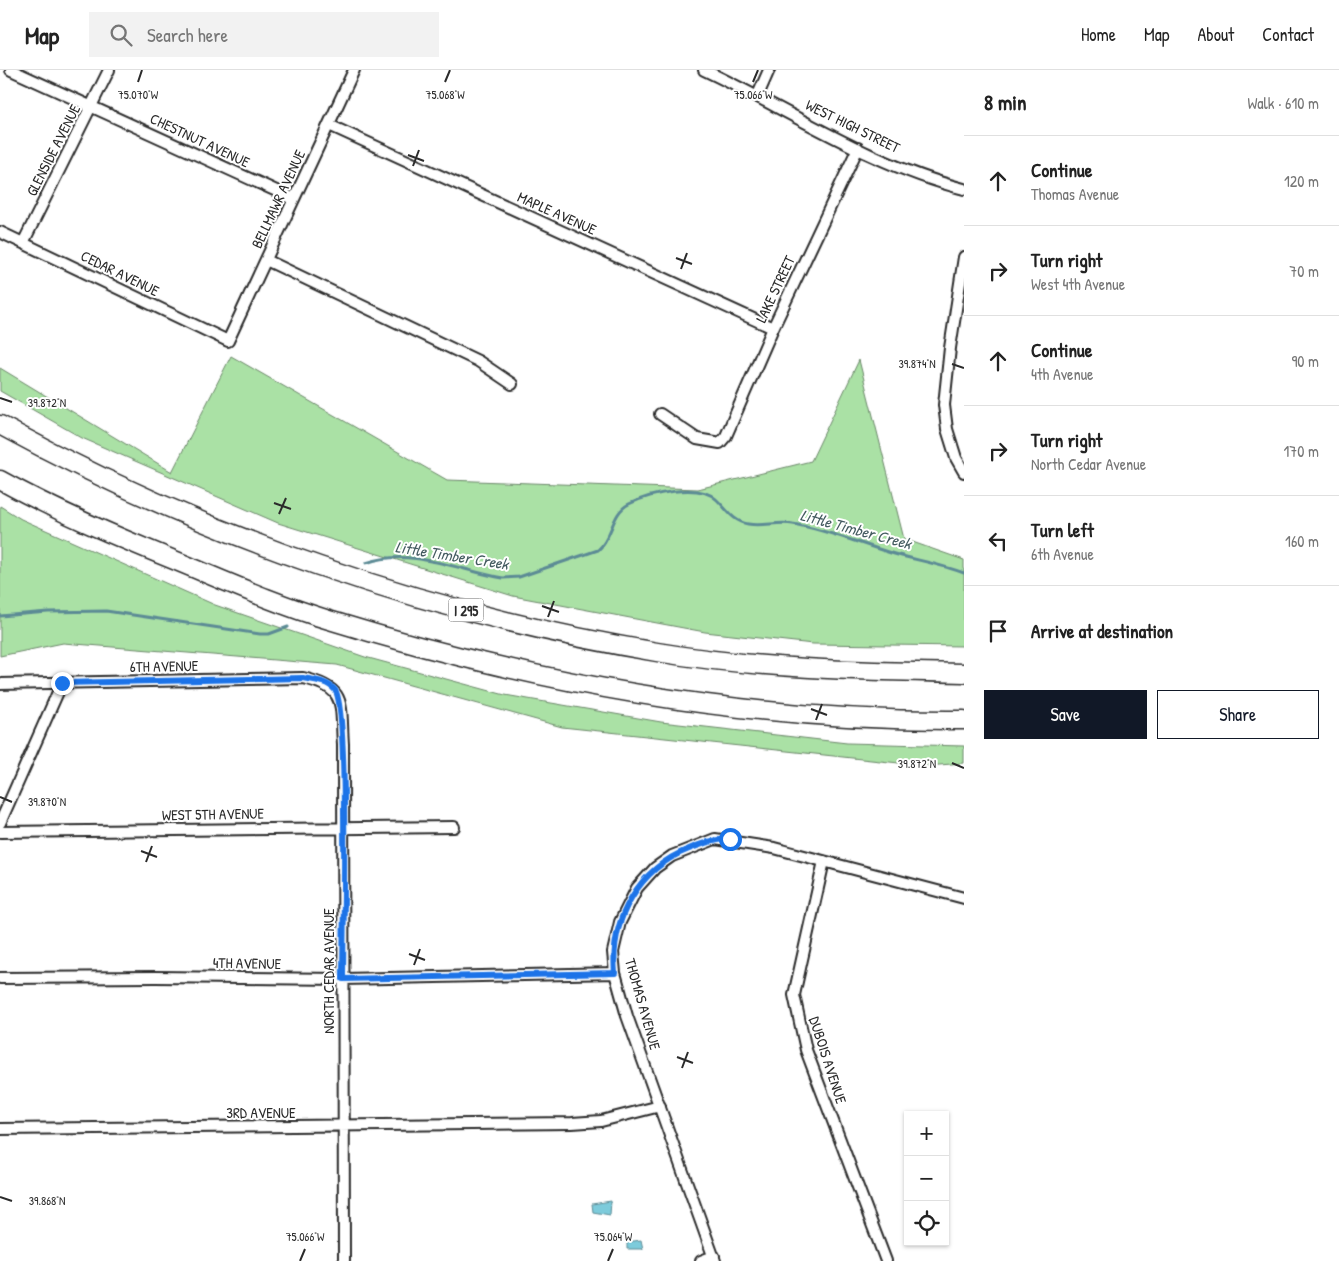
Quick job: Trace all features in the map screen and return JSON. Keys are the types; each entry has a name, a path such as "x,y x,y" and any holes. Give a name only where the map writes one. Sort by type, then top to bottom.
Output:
{"highway":[{"name":"I 295","path":"0,425 105,478 215,526 382,587 456,608 577,637 658,653 768,666 846,671 964,673"},
{"path":"0,480 134,544 244,589 328,620 519,670 610,688 769,710 843,717 964,720"}],"street":[{"name":"CHESTNUT AVENUE","path":"11,70 294,199"},
{"name":"GLENSIDE AVENUE","path":"23,243 109,70"},
{"name":"BELLMAWR AVENUE","path":"228,341 354,70"},
{"name":"WEST HIGH STREET","path":"704,70 758,95 858,148 942,184 964,189"},
{"path":"758,95 769,70"},
{"name":"MAPLE AVENUE","path":"329,125 774,328"},
{"name":"LAKE STREET","path":"660,414 698,439 720,443 726,436 858,148"},
{"name":"CEDAR AVENUE","path":"0,232 228,341"},
{"path":"964,257 950,348 944,405 947,429 956,458 964,472"},
{"path":"266,260 478,361 512,384"},
{"name":"6TH AVENUE","path":"0,684 303,678 328,685"},
{"path":"0,823 62,683"},
{"name":"NORTH CEDAR AVENUE","path":"328,685 335,690 340,704 343,744 344,1261"},
{"name":"WEST 5TH AVENUE","path":"0,832 343,828 427,829 454,827"},
{"name":"THOMAS AVENUE","path":"715,1259 628,1016 615,973 613,952 620,922 629,902 656,868 672,856 715,839 774,848 964,898"},
{"name":"DUBOIS AVENUE","path":"824,862 794,995 806,1050 886,1261"},
{"name":"4TH AVENUE","path":"0,978 343,979 615,973"},
{"name":"3RD AVENUE","path":"0,1129 522,1125 602,1121 660,1106"},
{"path":"701,1261 715,1259"}],"green space":[{"path":"231,356 447,480 698,489 811,461 859,360 904,539 964,560 964,646 813,644 705,632 513,596 278,523 82,438 0,391 0,368 172,472"},
{"path":"0,506 21,519 215,605 365,657 505,695 661,722 847,743 964,746 964,763 927,766 562,727 337,665 63,643 0,656"}],"water":[{"path":"611,1201 610,1215 593,1212 592,1204"},
{"path":"641,1240 643,1249 627,1249 627,1242"}],"waterway":[{"name":"Little Timber Creek","path":"366,563 400,557 434,562 503,578 519,577 598,550 607,539 619,513 629,504 661,494 686,490 708,494 716,499 734,517 748,524 787,523 806,527 964,573"},
{"name":"Little Timber Creek","path":"0,616 48,612 106,611 260,634 269,634 288,627"}],"route":[{"path":"62,683 303,678 324,683 335,690 340,704 343,744 343,979 615,973 613,952 620,922 637,888 656,868 672,856 715,839 730,839"}]}
